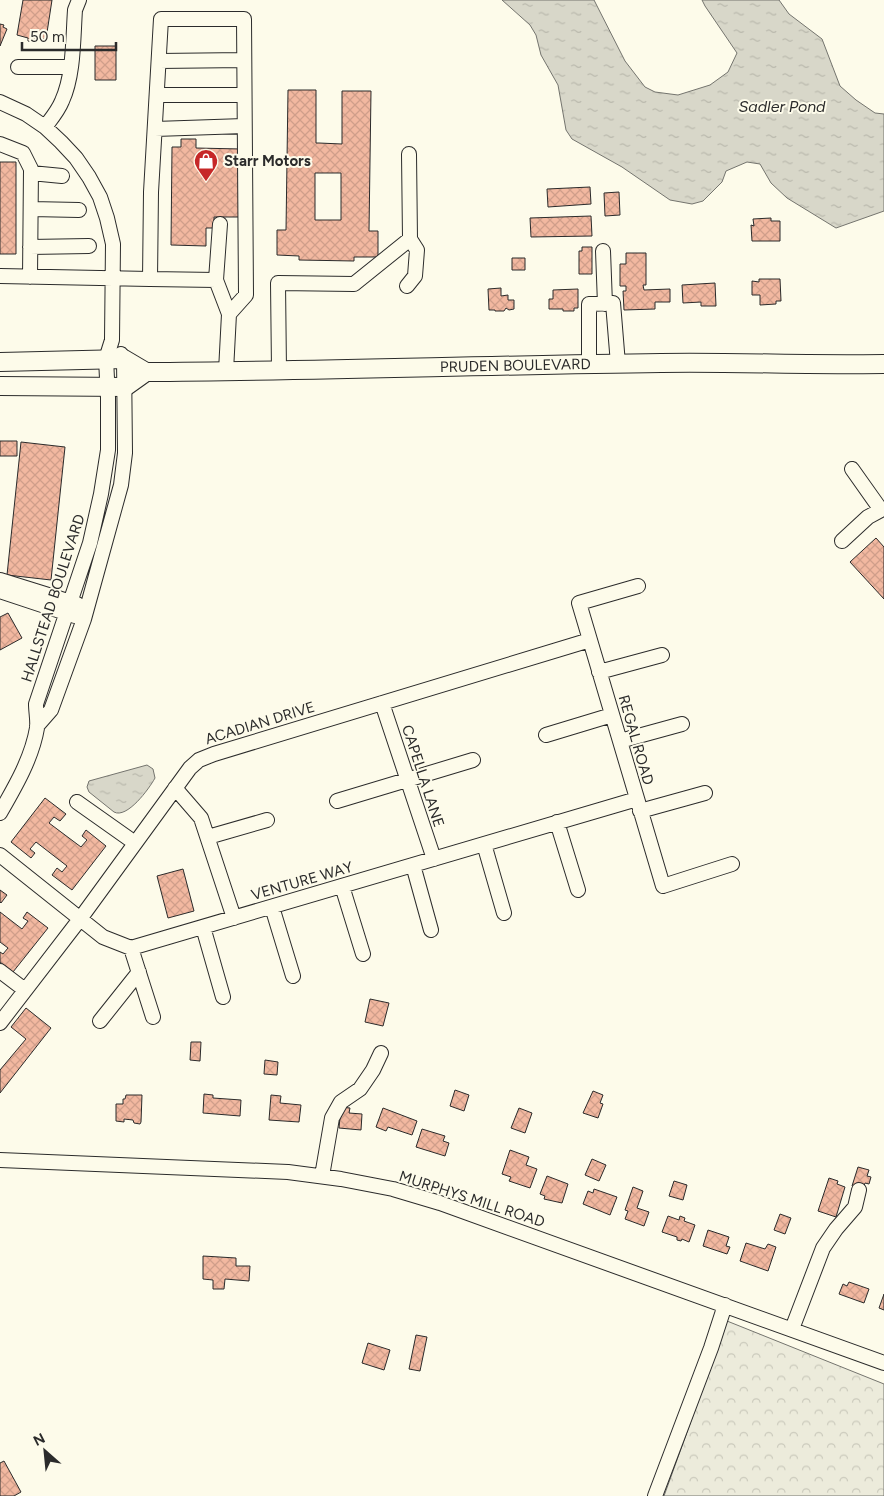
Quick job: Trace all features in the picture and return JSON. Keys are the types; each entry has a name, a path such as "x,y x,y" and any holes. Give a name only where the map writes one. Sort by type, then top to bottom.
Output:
{"main road":[{"path":"0,362 124,359 146,372"},
{"name":"PRUDEN BOULEVARD","path":"146,372 618,364 884,364"},
{"path":"0,386 116,387 146,372"}],"street":[{"path":"45,127 62,102 67,89 71,67 75,10 79,0"},
{"path":"150,279 151,192 161,19 244,19 246,295 229,314"},
{"path":"158,61 244,60"},
{"path":"18,67 71,67"},
{"path":"156,95 244,95"},
{"path":"0,102 26,114 62,142 76,158 100,197 108,218 113,244 112,340 106,359"},
{"path":"155,129 244,126"},
{"path":"0,144 23,153 31,169 30,277"},
{"path":"407,286 415,276 417,250 410,239 409,154"},
{"path":"31,173 62,176"},
{"path":"31,209 79,210"},
{"path":"220,224 216,280 229,314 226,371"},
{"path":"279,370 278,283 354,284 410,239"},
{"path":"30,247 89,246"},
{"path":"603,251 605,304"},
{"path":"0,276 216,280"},
{"path":"589,365 589,304 613,303 618,364"},
{"path":"112,340 124,359 116,387"},
{"name":"HALLSTEAD BOULEVARD","path":"37,726 51,710 86,613 122,485 125,453 116,387 106,359"},
{"name":"HALLSTEAD BOULEVARD","path":"0,813 16,786 31,750 37,726 36,704 90,543 101,494 116,387"},
{"path":"842,540 868,517 883,511 852,469"},
{"path":"0,580 86,613"},
{"name":"REGAL ROAD","path":"638,586 579,603 663,886 732,864"},
{"path":"0,592 68,607"},
{"name":"ACADIAN DRIVE","path":"0,1023 80,919 190,768 199,760 382,702 590,640"},
{"path":"599,672 662,655"},
{"name":"CAPELLA LANE","path":"382,702 434,859"},
{"path":"546,735 612,715"},
{"path":"620,742 682,724"},
{"path":"337,800 473,760"},
{"path":"175,788 201,818 234,918"},
{"name":"VENTURE WAY","path":"131,948 557,822 705,793"},
{"path":"78,802 135,843"},
{"path":"208,837 267,820"},
{"path":"557,822 578,890"},
{"path":"484,844 504,913"},
{"path":"0,855 103,937 131,948 153,1017"},
{"path":"413,865 431,930"},
{"path":"342,886 363,954"},
{"path":"272,907 293,976"},
{"path":"203,927 223,997"},
{"path":"0,971 25,990"},
{"path":"100,1022 139,972"},
{"path":"322,1176 332,1118 341,1102 360,1089 373,1070 381,1053"},
{"name":"MURPHYS MILL ROAD","path":"0,1160 288,1172 393,1189 440,1203 792,1329 884,1364"},
{"path":"792,1329 823,1248 855,1207 860,1190"},
{"path":"656,1496 725,1305"}],"green space":[{"path":"727,1321 884,1384 884,1496 664,1496"}],"water":[{"name":"Sadler Pond","path":"502,0 594,0 625,61 645,87 655,92 678,95 710,85 728,72 737,53 702,0 779,0 789,14 822,39 840,86 875,113 884,114 884,211 836,228 787,198 771,183 760,164 747,162 726,171 722,182 703,201 692,204 670,200 622,167 572,139 566,130 558,85 541,55 536,35 530,25"},
{"path":"147,765 153,769 155,778 137,802 125,811 114,812 89,792 87,787 89,781"}],"building":[{"path":"23,0 52,0 46,39 34,39 34,42 17,35"},
{"path":"0,24 4,25 3,27 7,29 0,46"},
{"path":"95,46 116,46 116,80 95,80"},
{"path":"288,90 316,90 316,143 342,144 342,91 371,91 369,231 378,231 378,257 354,257 354,261 299,260 299,256 277,255 277,230 286,230","holes":["315,173 341,173 341,220 315,220"]},
{"name":"Starr Motors","path":"181,139 196,139 196,148 241,149 240,217 214,217 214,228 206,228 206,246 171,245 172,147 181,147"},
{"path":"0,162 16,162 16,254 0,254"},
{"path":"590,187 591,204 548,207 547,189"},
{"path":"619,192 620,215 605,216 604,193"},
{"path":"591,216 592,236 531,237 530,218"},
{"path":"771,218 771,221 780,221 780,241 752,241 751,225 754,226 753,219"},
{"path":"582,247 592,247 592,274 579,274 579,251 582,251"},
{"path":"626,253 646,253 646,285 643,285 644,290 670,289 670,302 655,302 655,309 624,310 623,291 626,291 626,286 620,286 620,264 626,264"},
{"path":"512,258 525,258 525,270 512,270"},
{"path":"759,279 780,279 781,301 776,301 776,304 760,305 760,295 752,295 752,281 759,282"},
{"path":"715,283 716,306 701,306 701,302 683,303 682,285"},
{"path":"501,288 501,296 508,295 508,300 514,300 514,309 509,310 506,308 504,311 489,310 488,289"},
{"path":"578,289 578,308 574,308 574,311 549,309 549,299 553,299 553,290"},
{"path":"0,441 17,441 17,456 0,456"},
{"path":"21,442 65,447 51,580 7,575"},
{"path":"876,538 884,547 884,599 850,562"},
{"path":"8,613 22,638 0,650 0,617"},
{"path":"45,798 66,814 60,821 54,817 49,823 81,847 87,840 82,836 86,830 106,846 72,890 52,875 57,868 62,872 67,866 36,842 30,849 35,853 31,858 11,842"},
{"path":"183,869 194,911 168,918 157,876"},
{"path":"0,890 7,895 1,903 0,902"},
{"path":"0,912 22,929 28,921 23,918 27,912 48,928 13,972 0,962 0,952 3,954 8,948 0,942"},
{"path":"370,999 389,1003 383,1026 365,1022"},
{"path":"26,1008 51,1028 0,1093 0,1070 26,1039 11,1027"},
{"path":"191,1042 201,1042 200,1061 190,1060"},
{"path":"265,1060 278,1062 277,1075 264,1074"},
{"path":"455,1090 469,1095 464,1111 450,1106"},
{"path":"593,1091 603,1095 600,1103 603,1104 598,1118 583,1113"},
{"path":"204,1094 213,1095 213,1098 241,1100 240,1116 203,1113"},
{"path":"126,1095 142,1095 140,1124 134,1123 133,1120 124,1119 124,1122 116,1121 116,1104 123,1104 123,1099 125,1099"},
{"path":"271,1095 281,1096 280,1103 301,1105 299,1122 269,1120"},
{"path":"341,1107 350,1108 349,1113 362,1114 361,1130 339,1128"},
{"path":"383,1108 417,1121 412,1135 388,1127 386,1131 376,1127"},
{"path":"519,1108 532,1113 525,1133 511,1128"},
{"path":"422,1129 445,1136 443,1141 449,1143 445,1156 416,1147"},
{"path":"510,1150 529,1157 526,1165 537,1169 530,1188 509,1181 511,1177 502,1174"},
{"path":"592,1159 606,1165 599,1181 585,1175"},
{"path":"858,1167 869,1170 867,1176 871,1177 869,1184 865,1183 863,1189 852,1186"},
{"path":"547,1176 568,1184 562,1203 544,1199 545,1196 540,1194"},
{"path":"829,1178 838,1181 837,1184 845,1187 836,1217 818,1211"},
{"path":"674,1181 687,1185 683,1200 669,1196"},
{"path":"633,1187 643,1191 637,1208 649,1212 644,1226 625,1219 628,1211 625,1210"},
{"path":"594,1189 617,1197 610,1215 583,1204 588,1191 593,1193"},
{"path":"780,1214 791,1218 785,1234 774,1230"},
{"path":"668,1216 679,1220 680,1216 685,1218 684,1221 695,1225 689,1242 682,1239 681,1241 677,1240 677,1237 662,1232"},
{"path":"708,1230 729,1237 726,1246 730,1247 727,1254 703,1246"},
{"path":"746,1243 765,1249 768,1244 776,1247 768,1271 740,1261"},
{"path":"203,1256 236,1258 236,1266 250,1266 249,1281 225,1279 224,1289 213,1289 213,1280 203,1279"},
{"path":"849,1282 869,1289 864,1303 839,1294 843,1284 847,1286"},
{"path":"884,1294 884,1310 879,1308"},
{"path":"416,1335 427,1337 420,1371 409,1369"},
{"path":"368,1343 390,1350 384,1370 362,1363"},
{"path":"4,1461 21,1492 14,1496 0,1496 0,1463"}],"place":[{"name":"Starr Motors","path":"206,182"}]}
